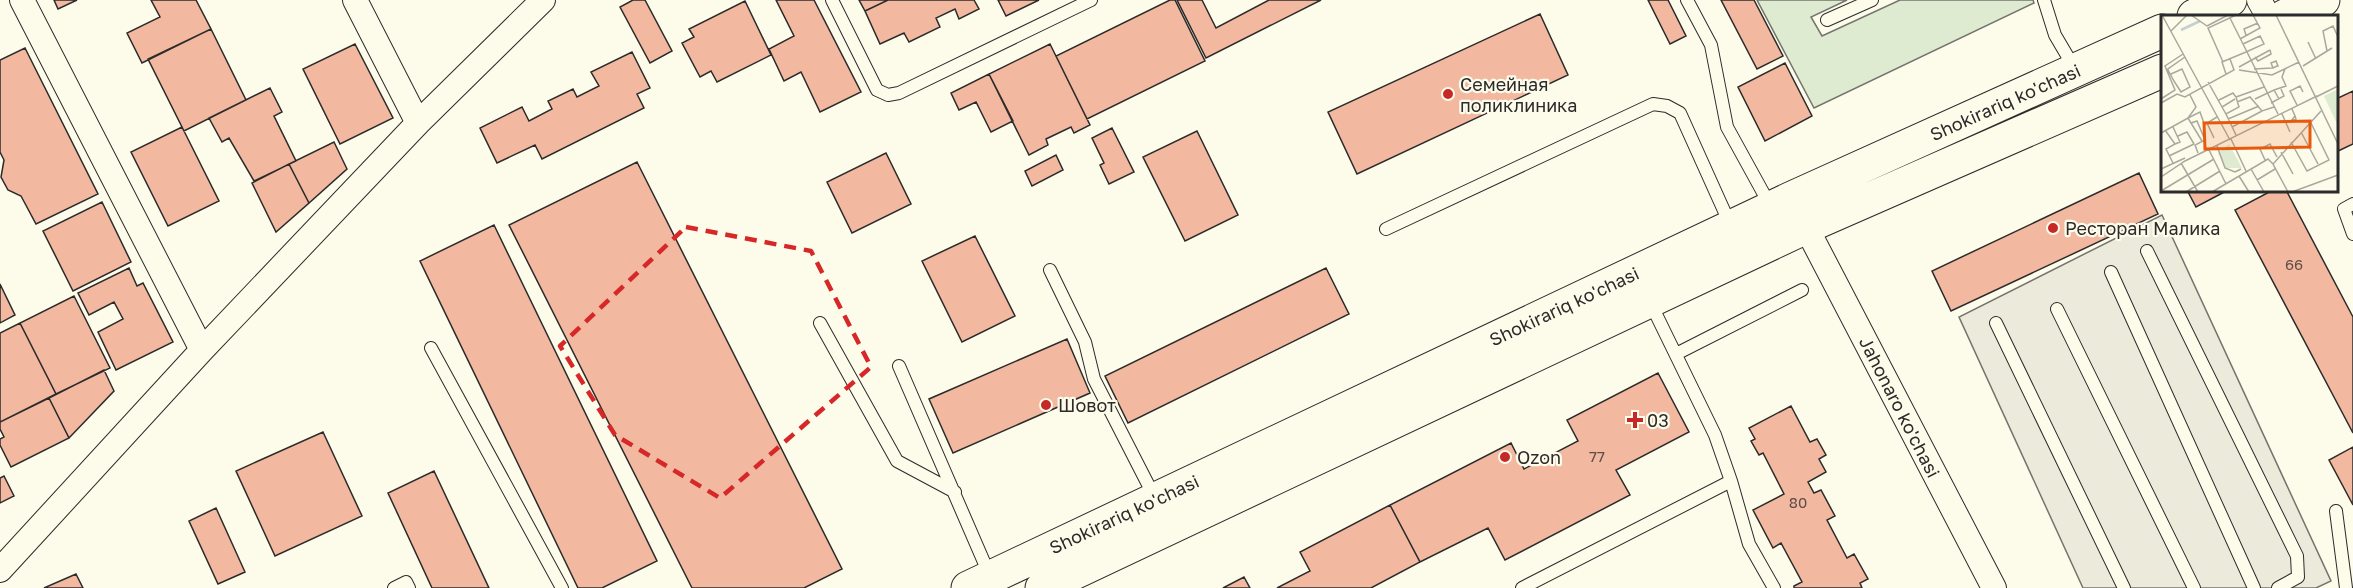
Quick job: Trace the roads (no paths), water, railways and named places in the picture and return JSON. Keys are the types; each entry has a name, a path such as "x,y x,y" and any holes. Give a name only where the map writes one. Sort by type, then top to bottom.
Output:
{"main road":[{"path":"2196,15 2230,0"},
{"path":"2287,15 2323,0"},
{"name":"Shokirariq ko'chasi","path":"1042,588 1649,301 1739,241 1772,208 2161,32"},
{"name":"Shokirariq ko'chasi","path":"979,583 1155,499 1739,241 1806,227 2161,72"}],"street":[{"path":"22,0 202,350"},
{"path":"355,0 418,123"},
{"path":"0,570 202,350 418,123 543,0"},
{"path":"2259,0 2267,15"},
{"name":"Jahonaro ko'chasi","path":"1806,227 1994,588"}],"lane":[{"path":"832,0 877,90 888,95 899,93 1091,0"},
{"path":"1687,0 1711,45 1727,127 1772,208"},
{"path":"1827,20 1872,0"},
{"path":"2044,0 2055,35 2075,70"},
{"path":"1386,229 1653,104 1667,106 1680,113 1739,241"},
{"path":"2353,204 2344,209 2353,234"},
{"path":"2147,251 2297,556 2298,577 2278,588"},
{"path":"1050,270 1085,342 1094,380 1155,499"},
{"path":"2110,272 2254,588"},
{"path":"1676,354 1802,290"},
{"path":"1649,301 1715,435 1749,544 1774,588"},
{"path":"2057,309 2194,588"},
{"path":"820,323 897,461 955,492"},
{"path":"1996,323 2124,588"},
{"path":"431,348 562,588"},
{"path":"899,366 955,492 979,583"},
{"path":"1522,588 1731,481"},
{"path":"2336,511 2346,588"},
{"path":"394,588 406,582 409,588"}],"place":[{"name":"Семейная поликлиника","path":"1448,94"},
{"name":"Ресторан Малика","path":"2053,228"},
{"name":"Шовот","path":"1046,405"},
{"name":"03","path":"1635,420"},
{"name":"Ozon","path":"1505,457"}]}
